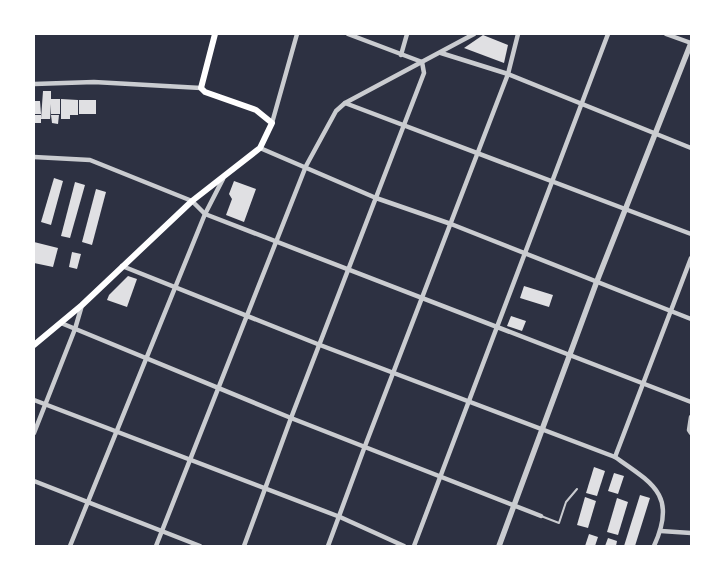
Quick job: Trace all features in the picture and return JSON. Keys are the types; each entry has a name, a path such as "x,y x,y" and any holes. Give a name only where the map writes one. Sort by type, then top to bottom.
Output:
{"main road":[{"path":"34,345 82,305 192,201 260,148 272,123 256,110 205,92 201,88 216,34"}],"street":[{"path":"272,123 297,34"},
{"path":"348,34 422,62"},
{"path":"401,55 407,34"},
{"path":"156,546 306,166 336,111 345,103 474,34"},
{"path":"328,546 364,446 508,74 518,34"},
{"path":"414,546 608,34"},
{"path":"499,546 597,281 691,43 666,34"},
{"path":"441,53 508,74 691,148"},
{"path":"244,546 267,488 291,418 405,126 424,73 422,62"},
{"path":"34,84 94,82 201,88"},
{"path":"345,103 479,152 691,234"},
{"path":"260,148 306,166 376,198 451,224 691,319"},
{"path":"34,158 90,160 192,201 204,214 691,402"},
{"path":"70,546 204,214 227,173"},
{"path":"615,457 691,258"},
{"path":"122,266 320,345 615,457 645,478 662,499 664,510 661,531 654,546"},
{"path":"34,433 75,329 82,305"},
{"path":"61,323 218,386 291,418 541,516"},
{"path":"34,400 267,488 340,517 404,546"},
{"path":"691,417 689,430 691,433"},
{"path":"34,481 162,533 200,546"},
{"path":"661,531 691,533"}],"lane":[{"path":"541,516 559,523 566,502 576,489"}],"building":[{"path":"483,35 508,45 504,63 464,48"},
{"path":"43,91 51,91 51,99 60,99 60,114 51,114 51,104 50,119 41,119"},
{"path":"61,99 78,100 78,115 70,115 70,119 61,119"},
{"path":"79,100 96,100 96,114 79,114"},
{"path":"34,101 40,101 41,114 34,114"},
{"path":"34,115 41,115 41,123 34,123"},
{"path":"51,115 59,115 58,124 52,123"},
{"path":"54,178 63,181 51,225 41,222"},
{"path":"234,181 256,189 244,222 226,215 232,199 229,194"},
{"path":"75,182 85,185 70,238 61,236"},
{"path":"96,189 106,192 92,245 82,242"},
{"path":"34,242 58,248 53,267 34,263"},
{"path":"72,252 81,254 77,269 69,267"},
{"path":"128,276 137,279 127,307 107,300 109,295"},
{"path":"524,286 553,295 549,307 520,298"},
{"path":"511,316 526,321 522,331 507,326"},
{"path":"594,467 605,471 597,496 586,493"},
{"path":"614,473 624,476 618,494 608,491"},
{"path":"640,495 650,498 635,546 624,546"},
{"path":"585,497 596,501 588,528 577,525"},
{"path":"617,498 628,502 618,535 607,532"},
{"path":"589,534 598,537 595,546 585,546"},
{"path":"608,538 617,541 616,546 605,546"}]}
